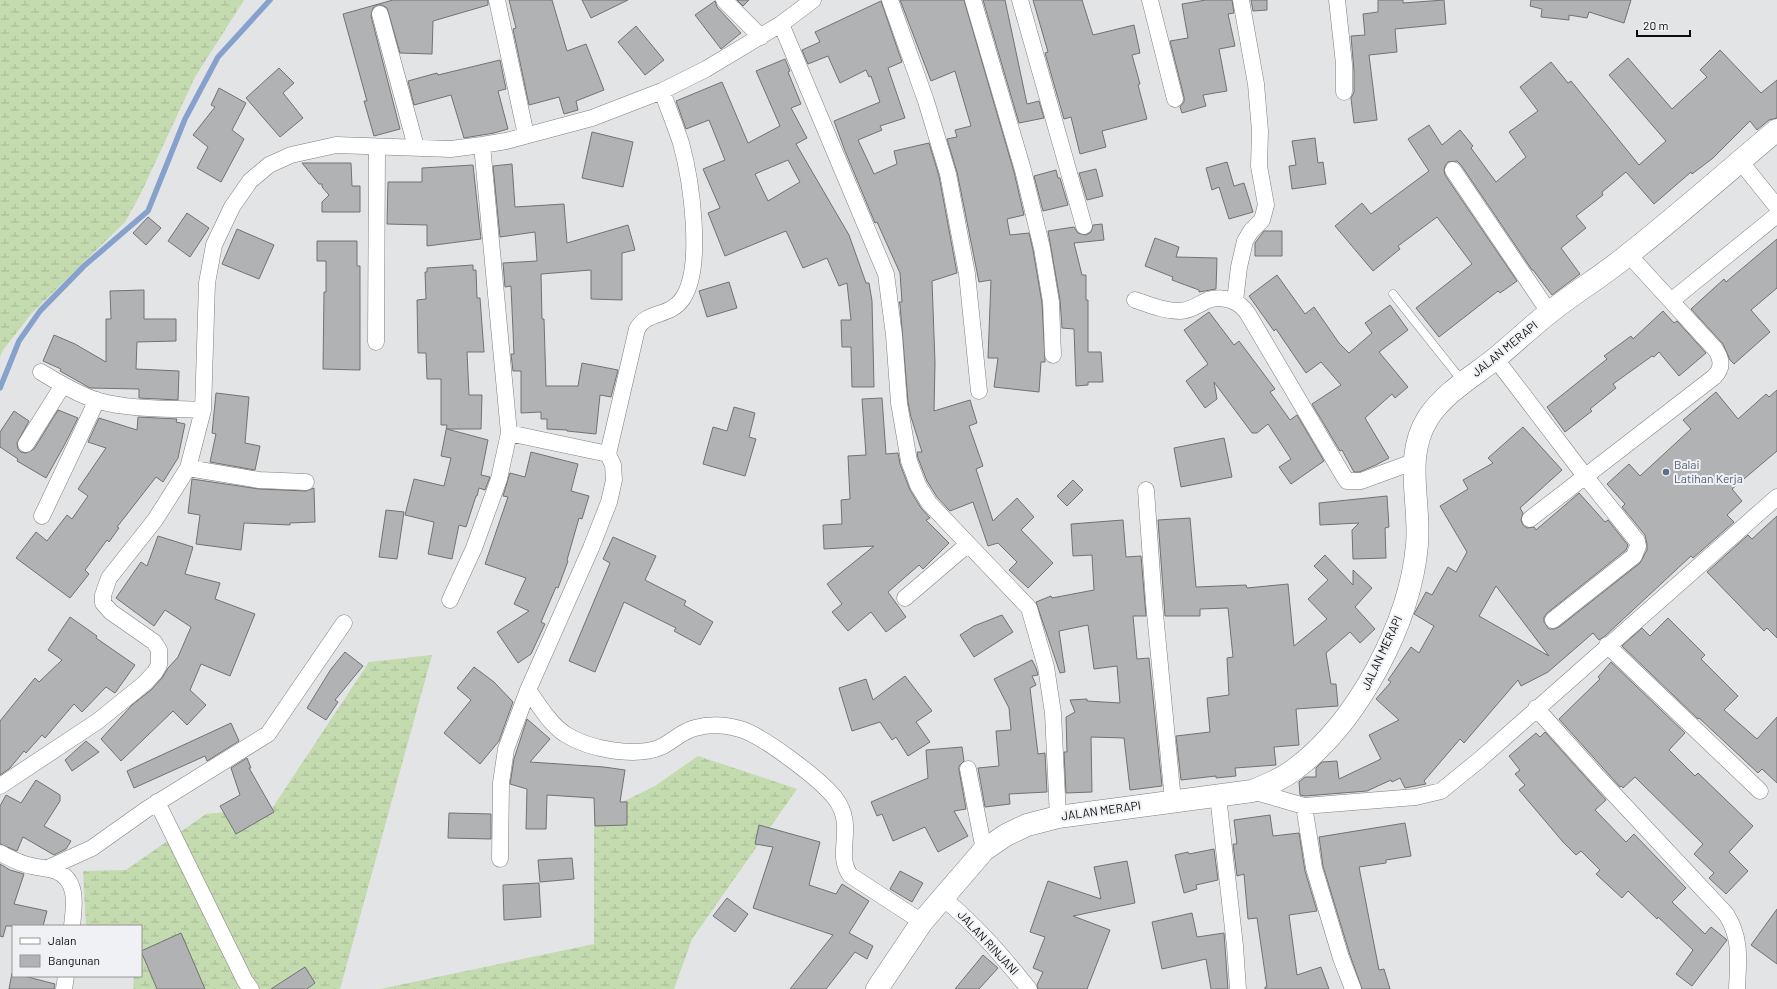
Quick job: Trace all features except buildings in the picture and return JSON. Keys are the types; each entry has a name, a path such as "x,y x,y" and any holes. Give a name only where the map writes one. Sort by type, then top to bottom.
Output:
{"main road":[{"name":"JALAN MERAPI","path":"877,989 922,922 944,899 962,874 984,850 1006,835 1027,825 1058,817 1252,791 1274,782 1290,772 1320,746 1343,720 1364,691 1398,624 1411,582 1417,545 1413,462 1418,439 1428,418 1463,382 1495,358 1549,312 1629,255 1777,130"}],"street":[{"path":"496,0 526,135"},
{"path":"724,0 761,37"},
{"path":"0,786 98,721 144,683 160,665 160,657 154,642 111,612 103,603 103,595 109,578 155,520 188,468 203,410 207,283 214,246 232,207 250,181 269,165 291,155 336,145 451,149 482,146 592,118 662,91 706,69 761,37 813,0"},
{"path":"890,0 926,101 948,174 967,274 979,391"},
{"path":"973,0 1023,170 1042,248 1051,302 1053,355"},
{"path":"1020,0 1084,226"},
{"path":"1150,0 1175,99"},
{"path":"1235,301 1239,266 1245,241 1262,220 1266,205 1258,166 1260,131 1256,84 1241,0"},
{"path":"1337,0 1344,64 1344,92"},
{"path":"380,14 416,147"},
{"path":"781,24 886,274 894,335 899,403 909,461 918,485 929,503 967,545 1029,608 1046,667 1053,713 1058,817"},
{"path":"500,858 501,783 506,749 528,690 588,555 609,502 614,480 613,466 608,454 637,329 646,318 666,313 676,306 689,287 692,274 694,254 693,223 689,182 681,143 662,91"},
{"path":"450,600 474,548 499,479 509,433 482,146"},
{"path":"376,342 377,147"},
{"path":"1740,161 1777,207"},
{"path":"1453,170 1549,312"},
{"path":"1671,301 1777,215"},
{"path":"1530,519 1714,378 1720,369 1720,359 1715,348 1629,255"},
{"path":"1135,300 1162,310 1177,311 1188,310 1209,300 1225,299 1235,301 1243,306 1343,476 1348,481 1361,481 1413,462"},
{"path":"1495,358 1585,476 1637,541 1637,551 1634,556 1553,620"},
{"path":"41,372 63,385 97,400 115,404 203,410"},
{"path":"26,444 63,385"},
{"path":"42,516 97,400"},
{"path":"509,433 608,454"},
{"path":"188,468 259,480 306,482"},
{"path":"1146,490 1154,603 1173,801"},
{"path":"1252,791 1304,806 1416,797 1441,791 1478,761 1777,496"},
{"path":"905,598 967,545"},
{"path":"48,868 92,848 157,802 268,734 344,623"},
{"path":"1608,645 1760,791"},
{"path":"528,690 547,717 564,733 581,741 606,749 624,752 645,752 661,746 683,732 708,726 741,729 762,739 822,784 839,804 845,822 845,868 850,876 922,922"},
{"path":"1536,708 1596,775 1726,914 1737,937 1737,989"},
{"path":"968,769 984,850"},
{"path":"1218,796 1235,946 1238,989"},
{"path":"157,802 245,981 251,989"},
{"path":"1304,806 1314,868 1340,958 1353,989"},
{"path":"0,853 21,863 58,871 66,877 72,886 74,904 72,925"},
{"name":"JALAN RINJANI","path":"944,899 964,915 1002,955 1029,989"},
{"path":"64,989 66,977"}],"lane":[{"path":"1393,294 1463,382"}],"green space":[{"path":"0,0 244,0 195,77 140,195 125,222 32,313 3,350 0,357"},
{"path":"432,655 340,989 133,989 134,977 142,977 142,925 86,925 83,871 126,870 206,814 273,807 369,662"},
{"path":"698,756 797,789 692,939 674,989 380,989 594,944 594,816 655,786"}],"waterway":[{"path":"0,388 19,341 40,311 84,266 148,211 185,119 218,57 270,0"}],"place":[{"name":"Balai Latihan Kerja","path":"1666,472"}]}
